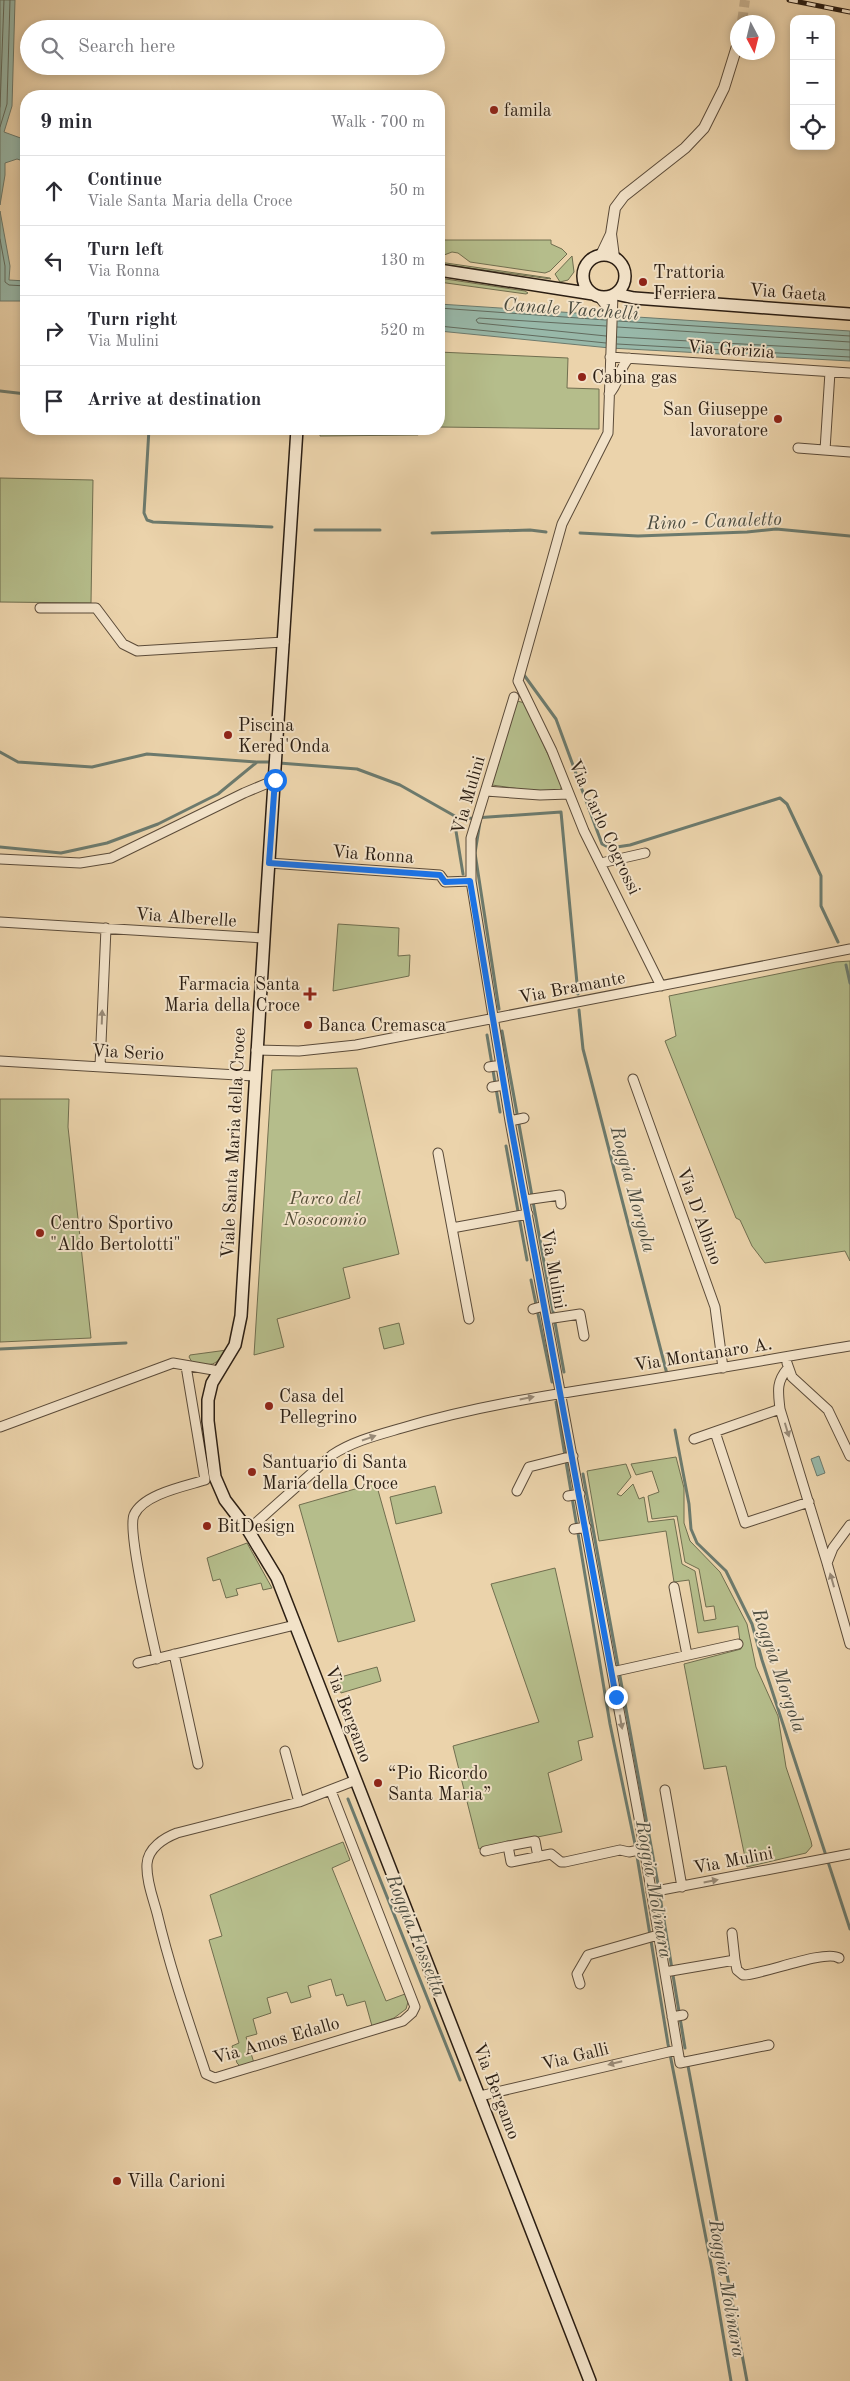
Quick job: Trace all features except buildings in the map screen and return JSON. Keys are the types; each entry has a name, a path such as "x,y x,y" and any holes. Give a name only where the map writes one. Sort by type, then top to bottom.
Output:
{"main road":[{"path":"445,271 596,295 618,292 626,280 624,267 614,257 601,255 588,262 583,275 584,282 596,295"},
{"path":"559,289 583,275"},
{"name":"Via Gaeta","path":"618,292 634,298 850,314"},
{"name":"Viale Santa Maria della Croce","path":"208,1400 212,1383 235,1345 241,1316 254,1076 277,762 297,435"},
{"name":"Via Bergamo","path":"208,1400 208,1420 216,1478 225,1500 248,1530 277,1578 480,2096 589,2381"}],"street":[{"path":"614,257 611,234 615,208 624,196 685,148 704,128 724,88 733,60"},
{"path":"601,255 611,234"},
{"path":"609,394 612,313 618,292"},
{"path":"596,295 612,313"},
{"name":"Via Gorizia","path":"610,353 629,358 850,373"},
{"path":"609,394 616,387 621,367 629,358"},
{"path":"825,450 830,372"},
{"name":"Via Carlo Cogrossi","path":"609,394 608,433 562,524 519,683 548,742 584,831 661,986"},
{"path":"798,448 850,452"},
{"path":"40,608 96,608 123,644 137,651 284,642"},
{"name":"Via Mulini","path":"514,696 471,838 470,881 510,1121 644,1850 672,2017 675,2050"},
{"path":"0,859 80,863 111,858 244,793 275,780"},
{"path":"486,791 532,795 570,794"},
{"path":"601,862 645,853"},
{"name":"Via Ronna","path":"269,863 440,875 445,882 470,881"},
{"name":"Via Alberelle","path":"0,922 263,938"},
{"path":"100,1066 106,928"},
{"name":"Via Bramante","path":"256,1050 299,1051 356,1045 850,949"},
{"name":"Via Bramante","path":"834,953 850,955"},
{"name":"Via Serio","path":"0,1061 254,1076"},
{"path":"489,1067 501,1065"},
{"name":"Via D'Albino","path":"633,1079 712,1300 722,1368"},
{"path":"492,1087 504,1085"},
{"path":"510,1121 524,1118"},
{"path":"438,1153 469,1319"},
{"path":"525,1200 560,1196 561,1204"},
{"path":"452,1228 528,1214"},
{"path":"533,1308 544,1306"},
{"path":"547,1318 580,1314 584,1336"},
{"name":"Via Montanaro A.","path":"248,1530 332,1455 343,1448 369,1438 442,1416 561,1393 850,1346"},
{"path":"786,1356 792,1377 828,1410 844,1439 850,1456"},
{"path":"0,1428 172,1363 219,1371"},
{"path":"157,1659 132,1525 134,1514 142,1505 164,1492 205,1480 194,1404 186,1366"},
{"path":"788,1368 777,1385 780,1409 850,1644"},
{"path":"194,1404 208,1400"},
{"path":"694,1439 780,1409"},
{"path":"715,1432 745,1523 809,1502"},
{"path":"517,1491 529,1467 573,1456"},
{"path":"568,1496 580,1494"},
{"path":"827,1563 833,1548 850,1525"},
{"path":"574,1529 586,1527"},
{"path":"674,1587 687,1655"},
{"path":"138,1663 295,1624"},
{"path":"612,1672 738,1644"},
{"path":"174,1654 198,1764"},
{"path":"285,1751 299,1802"},
{"name":"Via Amos Edallo","path":"331,1790 415,2007 412,2013 402,2021 215,2078 206,2074 168,1958 147,1863 152,1850 164,1838 177,1832 299,1802 356,1780"},
{"path":"666,1790 682,1887"},
{"path":"485,1851 535,1841 538,1857"},
{"path":"508,1846 511,1862 551,1854 561,1862 565,1862 620,1850 629,1852 644,1850"},
{"name":"Via Mulini","path":"651,1892 850,1854"},
{"path":"732,1933 737,1970 743,1975 828,1956 838,1958"},
{"path":"580,1984 577,1974 588,1955 645,1937 658,1935"},
{"path":"665,1972 735,1960"},
{"path":"672,2017 683,2015"},
{"path":"675,2050 680,2063 769,2045"},
{"name":"Via Galli","path":"480,2096 675,2050"}],"green space":[{"path":"445,240 551,240 551,244 562,249 567,254 550,271 545,273 470,262 458,253 452,252 445,255"},
{"path":"572,256 574,272 568,280 560,282 555,274"},
{"path":"445,263 550,278 445,265"},
{"path":"445,279 525,291 528,293 445,283"},
{"path":"445,352 568,358 567,388 599,389 599,429 445,427"},
{"path":"320,435 418,435 320,436"},
{"path":"0,478 93,480 91,603 0,602"},
{"path":"517,701 525,703 562,786 560,790 541,792 492,785"},
{"path":"338,924 399,928 398,956 410,955 409,976 333,991"},
{"path":"850,961 850,1261 845,1251 765,1263 752,1246 740,1220 736,1218 665,1041 676,1036 669,996 836,962"},
{"name":"Parco del Nosocomio","path":"357,1068 399,1254 343,1268 350,1298 277,1319 284,1347 254,1355 272,1070"},
{"name":"Centro Sportivo \"Aldo Bertolotti\"","path":"0,1099 69,1099 68,1127 91,1338 0,1342"},
{"path":"399,1323 404,1344 384,1349 379,1328"},
{"path":"227,1350 219,1360 212,1364 192,1362 189,1357 190,1355"},
{"path":"676,1457 684,1488 684,1523 690,1541 720,1572 747,1624 756,1667 778,1716 786,1767 811,1841 812,1846 806,1853 747,1867 726,1766 704,1769 684,1664 741,1649 738,1626 698,1633 689,1580 674,1582 666,1531 599,1541 587,1471 626,1464 631,1477 617,1494 621,1496 633,1484 639,1499 644,1497 648,1522 674,1519 682,1564 695,1571 704,1621 716,1619 714,1606 706,1607 699,1569 685,1562 677,1516 652,1519 648,1496 659,1492 652,1471 636,1475 631,1464"},
{"path":"376,1483 415,1621 338,1642 299,1505"},
{"path":"435,1486 442,1513 396,1524 390,1497"},
{"path":"247,1543 272,1588 263,1590 261,1583 236,1589 238,1595 226,1598 220,1579 213,1581 207,1558"},
{"path":"555,1568 593,1737 578,1741 582,1760 548,1773 562,1832 479,1849 453,1746 539,1722 491,1584"},
{"path":"377,1667 381,1681 341,1693 337,1678"},
{"path":"343,1842 350,1860 332,1868 386,2001 405,1994 408,2002 406,2009 394,2018 372,2026 365,2001 347,2006 343,1994 336,1996 331,1979 308,1986 311,1997 291,2003 287,1992 267,1998 271,2013 253,2019 257,2034 246,2037 254,2063 240,2066 237,2063 232,2046 239,2043 209,1940 222,1936 210,1895"}],"water":[{"path":"0,0 15,0 12,106 4,132 20,138 20,160 17,159 5,163 0,205"},
{"path":"0,211 10,266 9,280 20,281 20,301 0,301"},
{"path":"445,304 850,331 850,361 610,348 445,332"},
{"path":"819,1456 825,1473 817,1476 811,1459"}],"waterway":[{"path":"0,391 20,393"},
{"name":"Rino - Canaletto","path":"149,435 144,513 147,520 153,522 272,527"},
{"name":"Rino - Canaletto","path":"580,533 638,536 747,532 776,529 850,536"},
{"name":"Rino - Canaletto","path":"315,530 380,530"},
{"name":"Rino - Canaletto","path":"432,533 530,530 546,532"},
{"path":"524,675 556,719 602,844 610,848 630,845 780,798 787,804 821,876 821,906 838,942"},
{"path":"0,752 18,762 92,767 147,754 256,762"},
{"name":"Roggia Molinara","path":"0,847 61,853 107,843 158,824 218,794 257,762 273,762"},
{"name":"Roggia Molinara","path":"279,763 357,769 400,785 460,819 455,825 463,874"},
{"name":"Roggia Morgola","path":"460,819 561,812 578,994"},
{"name":"Roggia Morgola","path":"480,822 475,853 499,1009"},
{"path":"846,965 850,983"},
{"name":"Roggia Morgola","path":"579,1010 583,1049 667,1374"},
{"name":"Roggia Morgola","path":"502,1031 564,1372"},
{"name":"Roggia Molinara","path":"487,1035 500,1112"},
{"name":"Roggia Molinara","path":"506,1146 527,1260"},
{"path":"531,1280 552,1382"},
{"name":"Roggia Fossetta","path":"0,1349 126,1343"},
{"name":"Roggia Molinara","path":"556,1402 610,1724 635,1844 668,2044 712,2269 731,2381"},
{"name":"Roggia Morgola","path":"675,1430 689,1504 691,1529 697,1543 726,1571 752,1624 850,1929"},
{"name":"Roggia Morgola","path":"583,1474 658,1884 685,2048"},
{"name":"Roggia Fossetta","path":"348,1799 460,2080"},
{"name":"Roggia Morgola","path":"688,2066 747,2381"}],"tunnel":[{"path":"743,15 745,0"}],"railway":[{"path":"789,0 850,12"}],"place":[{"name":"famila","path":"494,110"},
{"name":"Trattoria Ferriera","path":"643,282"},
{"name":"Cabina gas","path":"582,377"},
{"name":"San Giuseppe lavoratore","path":"778,419"},
{"name":"Piscina Kered'Onda","path":"228,735"},
{"name":"Farmacia Santa Maria della Croce","path":"310,994"},
{"name":"Banca Cremasca","path":"308,1025"},
{"name":"Centro Sportivo \"Aldo Bertolotti\"","path":"40,1233"},
{"name":"Casa del Pellegrino","path":"269,1406"},
{"name":"Santuario di Santa Maria della Croce","path":"252,1472"},
{"name":"BitDesign","path":"207,1526"},
{"name":"“Pio Ricordo Santa Maria”","path":"378,1783"},
{"name":"Villa Carioni","path":"117,2181"}],"route":[{"path":"275,780 269,863 440,875 445,882 470,881 510,1121 616,1697"}],"water label":[{"name":"Canale Vacchelli","path":"571,308"}]}
